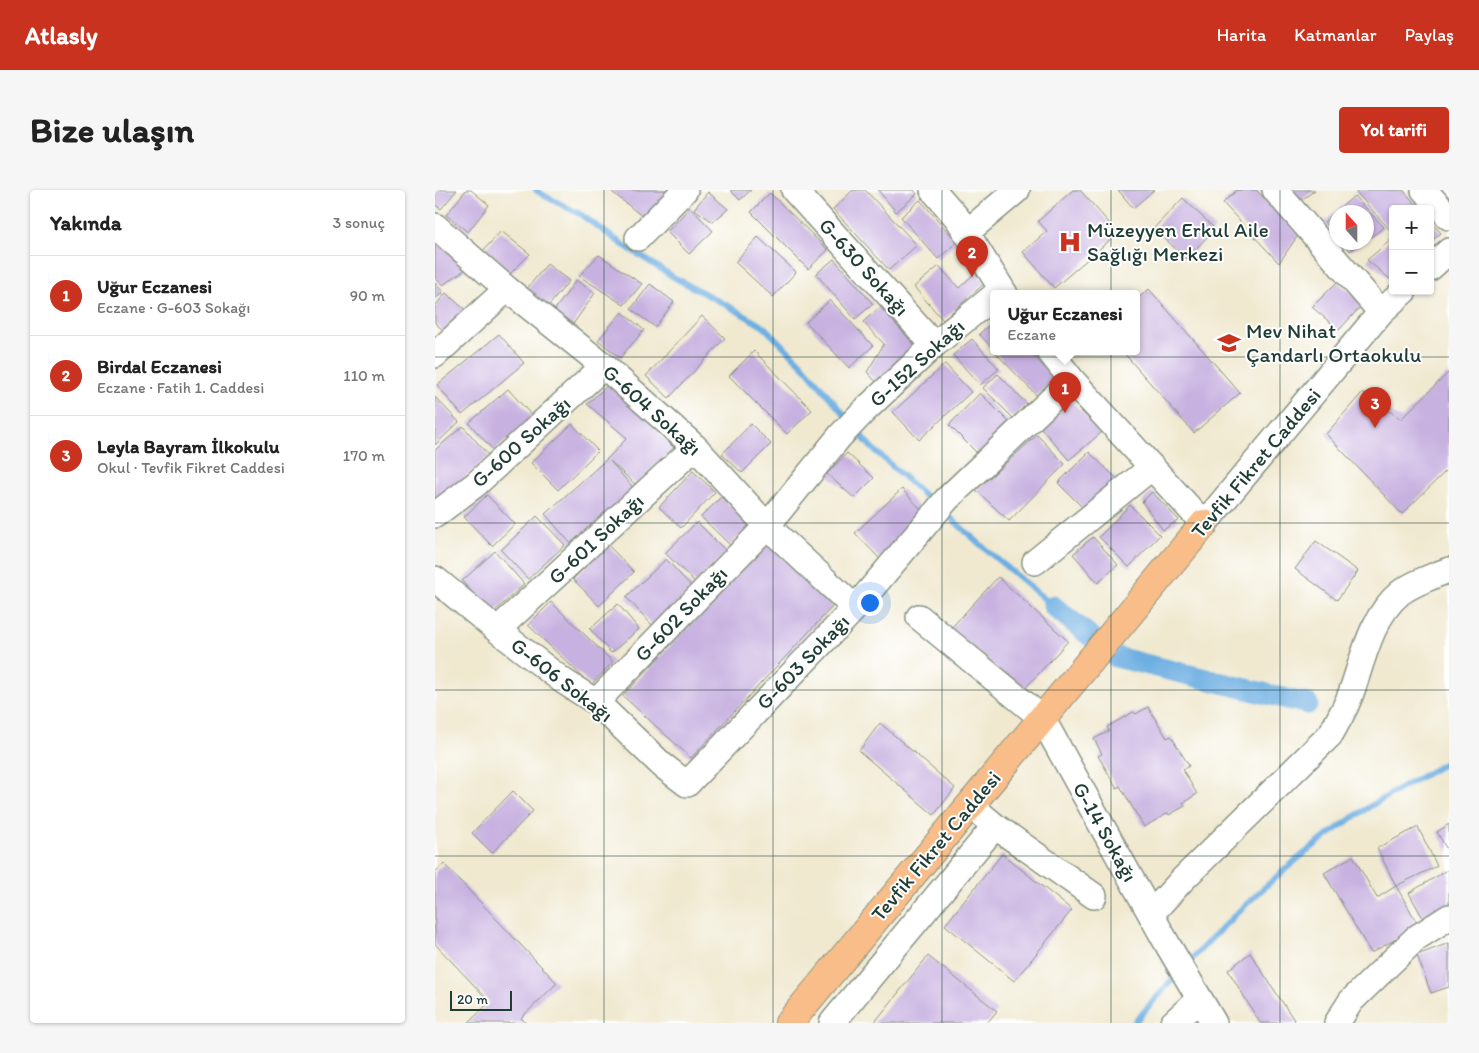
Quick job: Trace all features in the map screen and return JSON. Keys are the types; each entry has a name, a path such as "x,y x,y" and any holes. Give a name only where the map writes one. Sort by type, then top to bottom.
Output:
{"main road":[{"name":"Tevfik Fikret Caddesi","path":"789,1023 1204,524"}],"street":[{"path":"639,238 685,190"},
{"name":"G-630 Sokağı","path":"794,190 934,345"},
{"path":"933,190 962,226 997,290"},
{"path":"962,226 992,190"},
{"path":"962,226 1017,190"},
{"path":"1275,190 1381,312"},
{"path":"1423,190 1449,217"},
{"name":"G-604 Sokağı","path":"435,226 507,289 604,366 695,447 767,526 855,608"},
{"path":"1434,264 1449,251"},
{"path":"435,355 507,289"},
{"name":"Tevfik Fikret Caddesi","path":"1204,524 1381,312 1400,295"},
{"name":"G-152 Sokağı","path":"767,526 840,436 864,410 934,345 990,301"},
{"path":"1052,355 1072,380 1204,524"},
{"name":"G-600 Sokağı","path":"435,515 476,484 604,366"},
{"name":"G-603 Sokağı","path":"687,784 855,608 941,506 1072,380"},
{"name":"G-601 Sokağı","path":"497,630 695,447"},
{"path":"1035,562 1152,467"},
{"name":"G-602 Sokağı","path":"596,702 767,526"},
{"path":"1151,914 1183,879 1330,735 1344,712 1377,623 1389,605 1401,592 1449,570"},
{"name":"G-606 Sokağı","path":"435,579 563,681 596,702 662,765 687,784"},
{"path":"919,617 1041,718"},
{"name":"G-14 Sokağı","path":"1041,718 1196,993"},
{"path":"970,804 995,826 1093,896"},
{"path":"832,1023 995,826"},
{"path":"1337,1023 1351,1001 1416,938 1449,917"},
{"path":"1173,1023 1196,993 1214,1023"}],"building":[{"path":"435,190 457,190 441,209 435,205"},
{"path":"466,190 471,190 489,205 468,232 446,215"},
{"path":"613,190 675,190 648,221 612,192"},
{"path":"730,190 751,190 740,200"},
{"path":"853,190 865,190 917,245 889,270 833,209"},
{"path":"878,190 914,190 917,194 896,212"},
{"name":"Müzeyyen Erkul Aile Sağlığı Merkezi","path":"1073,190 1080,190 1118,233 1054,288 1023,252 1047,231 1038,221"},
{"path":"1118,190 1154,190 1133,208"},
{"path":"1237,190 1256,190 1299,234 1279,263 1223,203"},
{"path":"1290,190 1315,190 1300,201"},
{"path":"1354,190 1403,190 1416,205 1389,205 1389,229 1374,212 1374,205 1368,205"},
{"path":"708,192 728,209 713,222 694,209"},
{"path":"770,193 828,250 808,269 751,212"},
{"path":"1354,196 1363,205 1344,205"},
{"path":"1183,198 1215,229 1186,259 1154,228"},
{"path":"920,200 957,242 938,259 901,217"},
{"path":"690,207 713,231 689,254 667,232"},
{"path":"1374,217 1384,227 1374,235"},
{"path":"1329,218 1329,227 1324,222"},
{"path":"1434,225 1441,233 1434,239"},
{"path":"501,231 530,254 508,276 481,253"},
{"path":"758,237 796,272 773,297 735,262"},
{"path":"1389,241 1389,278 1367,260"},
{"path":"439,242 466,269 443,285 435,278 435,247"},
{"path":"599,255 642,284 624,305 579,276"},
{"path":"834,259 873,304 855,319 816,274"},
{"path":"547,264 569,281 547,308 525,291"},
{"path":"939,266 959,288 976,272 985,283 943,320 914,287"},
{"path":"576,280 595,293 571,327 552,314"},
{"path":"1337,282 1364,303 1339,330 1312,307"},
{"path":"435,283 443,292 435,299"},
{"path":"650,284 674,302 655,327 631,309"},
{"path":"1149,289 1240,393 1194,433 1126,355 1140,355 1140,297"},
{"path":"446,293 470,314 450,336 435,323 435,306"},
{"path":"830,300 873,346 849,368 806,322"},
{"path":"880,307 919,350 880,386 867,372 884,344 863,322"},
{"path":"622,312 644,330 620,358 598,340"},
{"path":"702,316 725,338 669,398 646,376"},
{"path":"990,324 990,346 979,334"},
{"path":"499,334 524,363 462,415 437,385"},
{"path":"972,339 999,369 980,385 953,355"},
{"path":"754,351 812,410 787,434 729,376"},
{"path":"998,355 1033,355 1055,379 1037,396"},
{"path":"945,364 971,392 919,440 893,412"},
{"path":"1449,372 1449,468 1402,514 1326,434 1362,393 1401,419"},
{"path":"998,374 1027,404 1013,418 983,388"},
{"path":"611,382 674,448 636,485 610,461 635,490 572,545 545,514 608,458 627,438 587,404"},
{"path":"508,389 533,417 494,451 469,423"},
{"path":"980,393 1010,423 979,455 949,425"},
{"path":"435,397 459,422 435,445"},
{"path":"1071,401 1102,432 1069,460 1040,427"},
{"path":"572,424 598,451 558,490 531,463"},
{"path":"751,424 771,444 742,473 722,454"},
{"path":"463,426 489,456 435,503 435,450"},
{"path":"1037,435 1065,464 1009,521 976,490"},
{"path":"1089,452 1119,481 1088,513 1058,483"},
{"path":"847,453 874,478 854,498 827,474"},
{"path":"693,471 715,492 681,528 659,507"},
{"path":"902,489 926,515 880,559 855,533"},
{"path":"1152,492 1179,520 1163,530 1142,502"},
{"path":"487,495 515,524 492,546 464,517"},
{"path":"721,497 751,526 730,545 701,517"},
{"path":"1130,505 1160,535 1129,567 1099,537"},
{"path":"537,516 565,545 528,579 501,550"},
{"path":"697,522 727,552 696,583 665,553"},
{"path":"1093,537 1118,565 1098,583 1073,554"},
{"path":"1316,541 1358,571 1337,600 1295,569"},
{"path":"766,543 833,606 691,758 623,696"},
{"path":"608,545 634,572 599,606 573,579"},
{"path":"495,551 524,584 492,614 462,581"},
{"path":"666,559 693,588 653,626 626,597"},
{"path":"998,577 1068,641 1022,692 951,628"},
{"path":"551,602 613,662 591,685 528,625"},
{"path":"618,604 639,629 611,653 590,629"},
{"path":"1148,707 1167,738 1171,736 1189,766 1183,770 1197,794 1183,803 1185,806 1169,815 1168,813 1144,827 1120,786 1117,788 1098,756 1102,754 1094,739 1109,731 1107,727 1133,712 1136,714"},
{"path":"880,723 955,788 934,815 859,751"},
{"path":"513,791 533,811 492,853 472,833"},
{"path":"1449,824 1449,853 1437,832"},
{"path":"1418,827 1437,866 1396,886 1377,848"},
{"path":"1002,854 1072,910 1014,981 945,925"},
{"path":"1353,856 1377,898 1396,886 1419,926 1371,953 1324,873"},
{"path":"444,864 557,983 521,1018 526,1023 468,1023 490,1002 435,944 435,872"},
{"path":"1449,869 1449,905 1424,920 1409,893"},
{"path":"1449,943 1449,987 1431,993 1417,955"},
{"path":"1250,953 1296,1023 1260,1023 1228,970"},
{"path":"928,956 997,1011 987,1023 874,1023"}],"waterway":[{"path":"536,190 580,214 675,278 764,327 800,362 848,419"},
{"path":"854,427 871,447 935,505"},
{"path":"943,511 1053,606"},
{"path":"1053,606 1116,657 1308,704"},
{"path":"1187,964 1251,900 1320,841 1369,807 1449,761"},
{"path":"1134,1023 1178,973"}],"place":[{"name":"Müzeyyen Erkul Aile Sağlığı Merkezi","path":"1070,242"},
{"name":"Birdal Eczanesi","path":"972,277"},
{"name":"Mev Nihat Çandarlı Ortaokulu","path":"1229,343"},
{"name":"Uğur Eczanesi","path":"1065,413"},
{"name":"Leyla Bayram İlkokulu","path":"1375,428"}]}
